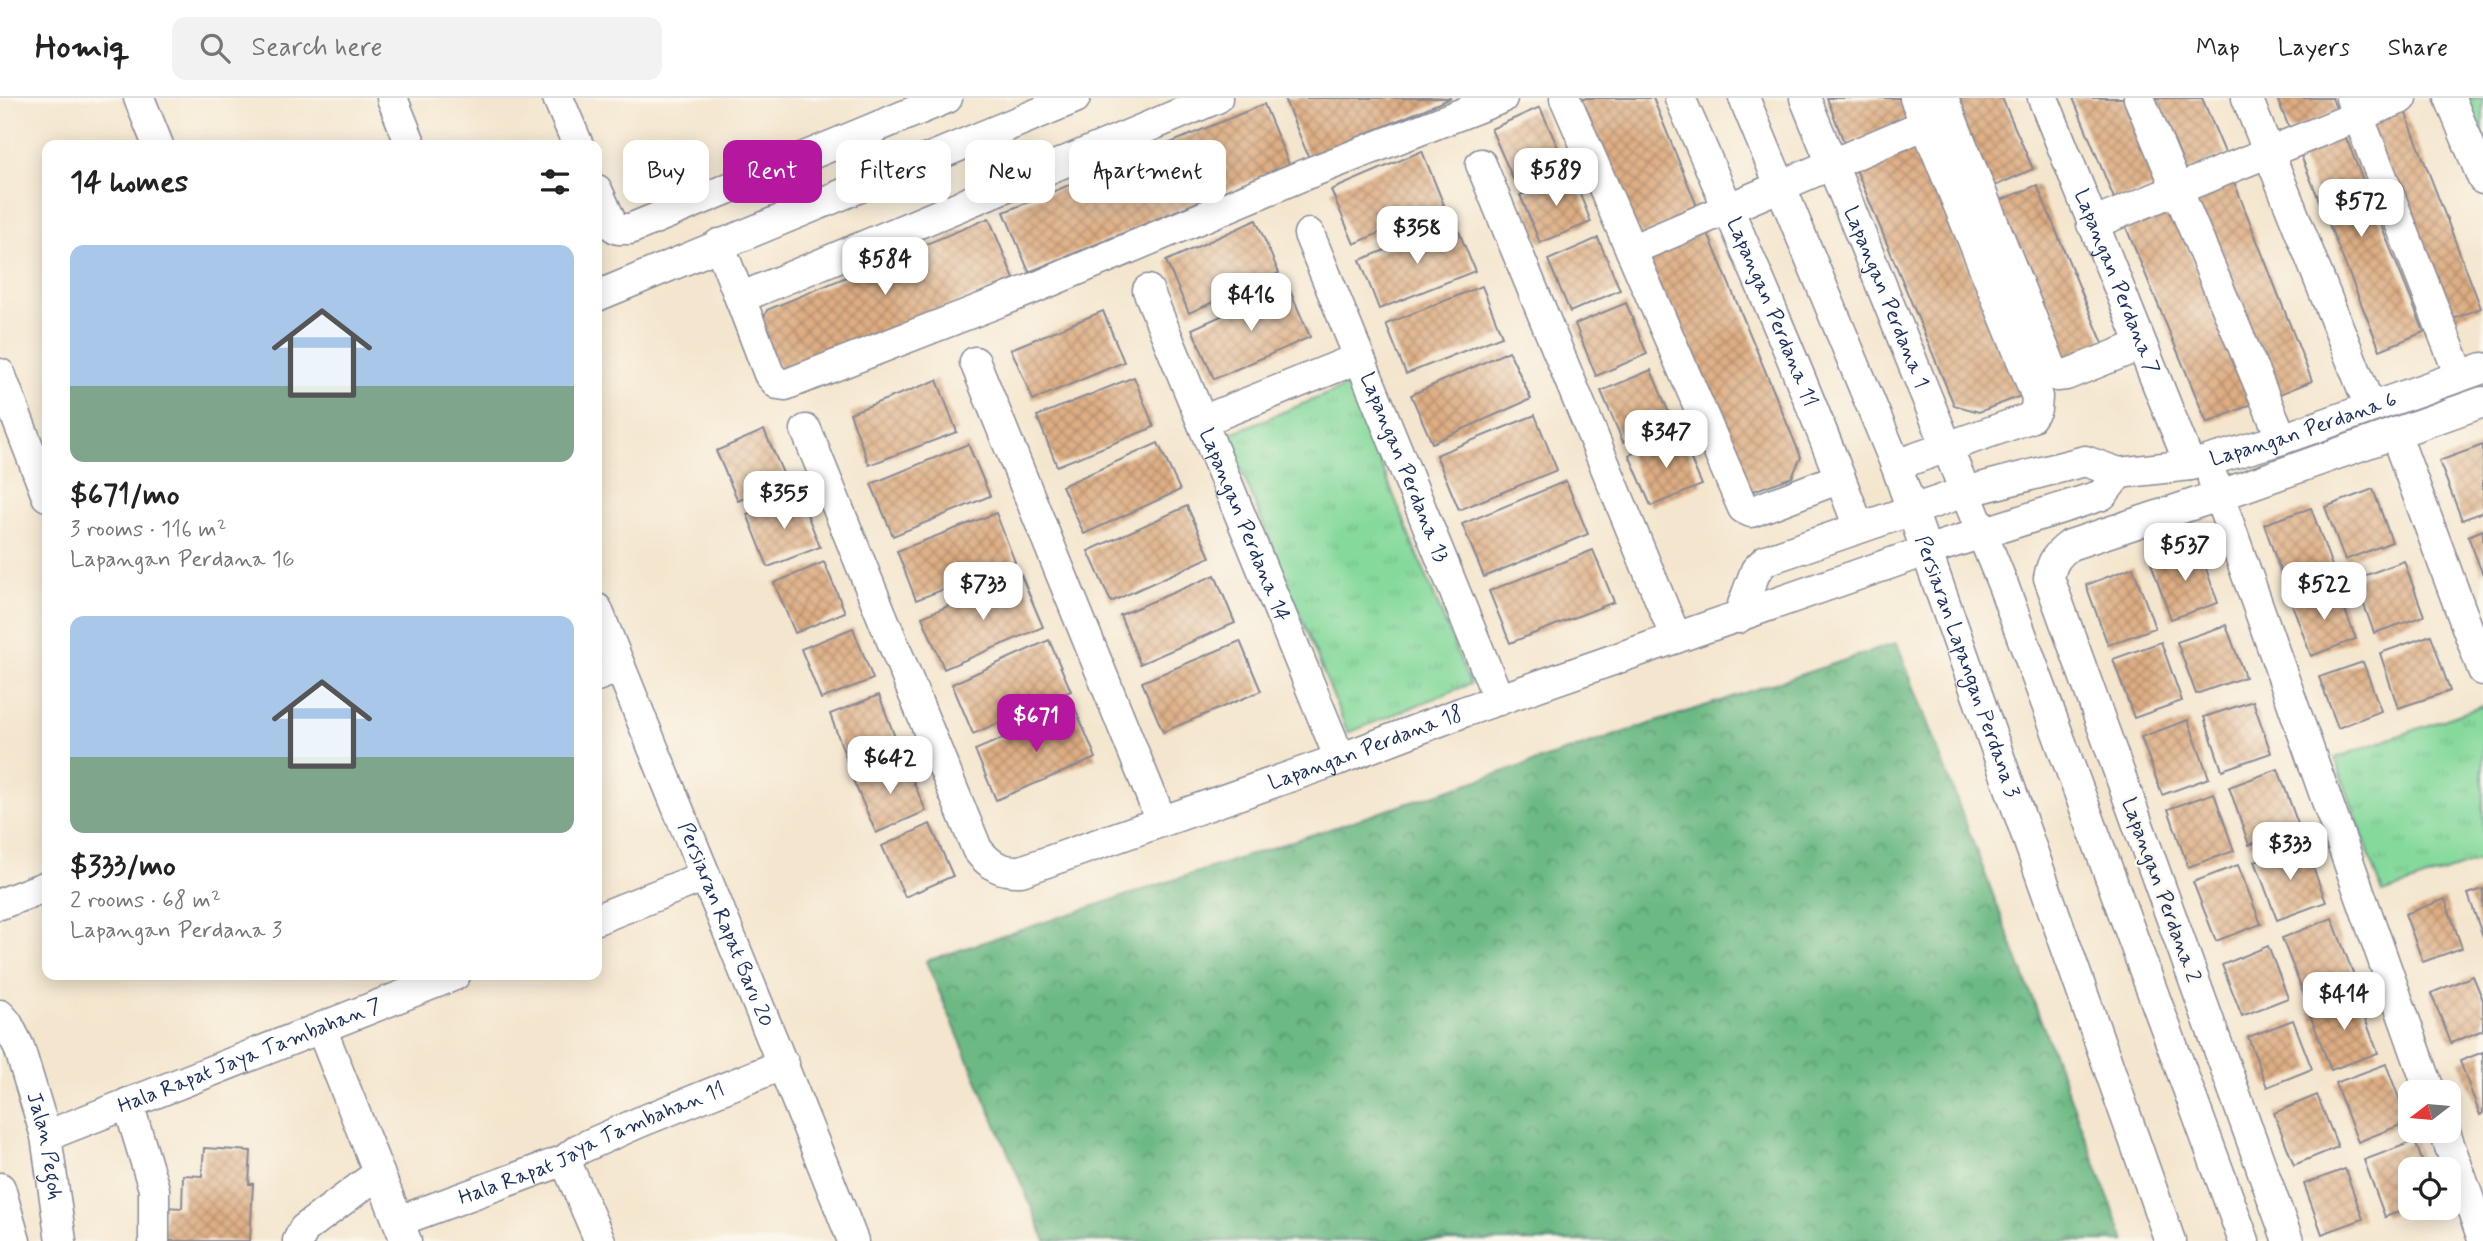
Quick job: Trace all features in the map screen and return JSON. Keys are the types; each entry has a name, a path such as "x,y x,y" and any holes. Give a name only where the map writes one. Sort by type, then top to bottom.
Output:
{"street":[{"path":"139,98 156,140"},
{"path":"392,98 409,140"},
{"path":"558,98 576,140"},
{"path":"822,150 947,98"},
{"path":"740,298 1217,98"},
{"path":"719,244 769,374 778,384 785,385 1032,289 1301,176 1502,98"},
{"path":"1565,98 1743,508 1751,512 1840,478"},
{"name":"Lapangan Perdana 11","path":"1680,98 1859,528"},
{"name":"Persiaran Lapangan Perdana 3","path":"1744,98 1896,465 2170,1241"},
{"name":"Lapangan Perdana 1","path":"1805,98 2003,585 2244,1241"},
{"path":"1943,98 2057,376 2141,345"},
{"name":"Lapangan Perdana 7","path":"2043,98 2141,345 2198,463 2218,496 2426,1080"},
{"path":"2138,98 2282,439"},
{"path":"2247,98 2370,407"},
{"path":"2092,224 2269,151 2354,107 2402,98"},
{"path":"2450,98 2483,179"},
{"path":"602,294 1071,99"},
{"path":"2354,107 2472,372"},
{"path":"1631,250 1832,164 1921,111 2037,397 2036,409 2030,418 1896,465"},
{"path":"1481,164 1676,638"},
{"path":"602,201 613,226 624,230 723,190"},
{"name":"Lapangan Perdana 13","path":"1309,234 1499,700"},
{"name":"Lapangan Perdana 14","path":"1148,290 1339,759"},
{"path":"1202,421 1359,358"},
{"path":"975,362 1161,820"},
{"name":"Lapangan Perdana 6","path":"1912,510 1965,492 2085,461 2119,473 2198,463 2282,439 2472,372"},
{"path":"0,374 42,483"},
{"path":"2218,496 2483,402"},
{"name":"Lapangan Perdana 18","path":"806,430 976,849 993,866 1008,872 1021,871 1981,532"},
{"path":"2395,433 2483,670"},
{"path":"1981,532 2102,495 2119,473"},
{"name":"Lapangan Perdana 2","path":"2218,496 2070,545 2057,555 2049,578 2288,1241"},
{"path":"1738,618 1756,570 1766,560 1912,510"},
{"name":"Persiaran Rapat Baru 20","path":"602,637 608,671 705,876 853,1241"},
{"path":"602,917 705,876"},
{"path":"0,904 42,888"},
{"name":"Hala Rapat Jaya Tambahan 7","path":"46,1136 441,980"},
{"name":"Jalan Pegoh","path":"0,1015 19,1046 46,1136 61,1241"},
{"path":"321,1028 402,1231"},
{"name":"Hala Rapat Jaya Tambahan 11","path":"402,1231 565,1160 579,1149 783,1064"},
{"path":"128,1103 154,1189 154,1241"},
{"path":"2449,1143 2483,1239"},
{"path":"565,1160 600,1241"},
{"path":"298,1241 304,1228 379,1173"},
{"path":"0,1188 15,1241"}],"green space":[{"path":"2463,98 2483,98 2483,147"},
{"path":"1349,385 1470,684 1348,733 1227,435"},
{"path":"1897,643 2125,1241 1046,1241 926,961"},
{"path":"2483,706 2483,859 2383,893 2335,758"}],"building":[{"path":"1284,98 1451,98 1309,158"},
{"path":"1578,98 1653,98 1699,211 1634,238"},
{"path":"1827,98 1901,98 1909,118 1845,145"},
{"path":"1947,98 2002,98 2033,169 1986,190"},
{"path":"2073,98 2126,98 2161,183 2115,201"},
{"path":"2148,98 2202,98 2226,155 2180,174"},
{"path":"2277,98 2332,98 2337,111 2290,130"},
{"path":"1264,104 1289,164 1226,190 1226,140 1177,140"},
{"path":"2403,106 2481,308 2441,324 2362,122"},
{"path":"1540,107 1562,157 1513,179 1491,129"},
{"path":"2342,128 2424,332 2380,350 2297,146"},
{"path":"1915,137 2021,396 1979,412 1954,405 1853,162"},
{"path":"1422,151 1444,205 1354,244 1331,190"},
{"path":"1572,174 1591,222 1540,243 1520,195"},
{"path":"2233,179 2312,381 2270,398 2190,196"},
{"path":"1069,185 1069,203 1195,203 1029,272 1004,212 1026,203 1055,203 1055,191"},
{"path":"2037,185 2104,346 2054,367 1987,206"},
{"path":"2168,202 2252,404 2207,423 2123,220"},
{"path":"989,218 1014,279 781,375 760,328 767,310"},
{"path":"1256,220 1279,273 1189,313 1166,261"},
{"path":"1455,222 1475,271 1379,309 1360,260"},
{"path":"1705,226 1801,457 1792,477 1745,494 1643,254"},
{"path":"1598,238 1620,290 1570,312 1548,260"},
{"path":"1288,286 1310,337 1214,379 1192,329"},
{"path":"1482,286 1502,336 1406,374 1386,324"},
{"path":"1626,303 1647,354 1596,376 1575,324"},
{"path":"1103,311 1124,362 1033,400 1011,349"},
{"path":"1509,351 1531,399 1432,443 1411,395"},
{"path":"1651,370 1672,420 1623,442 1601,391"},
{"path":"1134,377 1154,427 1057,466 1037,416"},
{"path":"937,380 957,432 869,465 850,413"},
{"path":"1535,415 1557,470 1459,510 1436,455"},
{"path":"764,430 786,480 738,501 716,451"},
{"path":"1680,434 1702,485 1651,506 1629,455"},
{"path":"1158,443 1180,490 1084,534 1062,486"},
{"path":"968,444 990,496 893,536 871,484"},
{"path":"2483,445 2483,512 2462,520 2439,461"},
{"path":"1566,481 1588,534 1484,577 1462,524"},
{"path":"2373,489 2392,542 2345,560 2325,507"},
{"path":"799,494 820,547 768,567 747,514"},
{"path":"1187,506 1210,557 1111,602 1088,551"},
{"path":"2311,508 2333,569 2285,585 2264,524"},
{"path":"996,513 1015,562 916,600 897,551"},
{"path":"2483,530 2483,575 2468,536"},
{"path":"2198,546 2218,603 2171,619 2151,563"},
{"path":"1593,550 1614,602 1510,643 1489,591"},
{"path":"2404,561 2424,616 2374,633 2355,579"},
{"path":"824,562 845,612 795,633 774,583"},
{"path":"2133,567 2155,628 2108,645 2086,585"},
{"path":"1021,575 1043,627 944,669 922,617"},
{"path":"1215,575 1235,623 1140,664 1120,615"},
{"path":"2336,587 2356,639 2311,656 2292,604"},
{"path":"2226,625 2245,677 2196,694 2177,642"},
{"path":"853,628 873,679 821,699 801,649"},
{"path":"2431,635 2450,691 2398,708 2380,653"},
{"path":"1049,640 1071,691 973,734 952,684"},
{"path":"1240,641 1261,691 1163,732 1142,682"},
{"path":"2161,642 2182,701 2134,718 2113,659"},
{"path":"2363,662 2381,711 2338,728 2319,677"},
{"path":"879,695 899,748 849,766 830,714"},
{"path":"2253,701 2271,753 2222,770 2204,717"},
{"path":"1075,708 1096,758 996,800 975,750"},
{"path":"2188,720 2209,778 2162,795 2141,737"},
{"path":"903,758 926,811 876,833 853,780"},
{"path":"2278,769 2299,827 2249,845 2229,787"},
{"path":"2214,793 2234,851 2188,867 2168,809"},
{"path":"930,824 953,876 905,897 882,846"},
{"path":"2304,843 2326,902 2277,920 2255,861"},
{"path":"2238,865 2261,924 2216,941 2193,882"},
{"path":"2483,889 2483,937 2468,894"},
{"path":"2445,899 2462,948 2423,962 2405,914"},
{"path":"2332,918 2354,976 2304,995 2282,938"},
{"path":"2268,946 2288,998 2242,1016 2222,965"},
{"path":"2473,976 2483,1000 2483,1030 2451,1043 2431,993"},
{"path":"2356,995 2378,1053 2331,1070 2309,1012"},
{"path":"2293,1020 2312,1069 2267,1087 2248,1037"},
{"path":"2483,1052 2483,1113 2480,1115 2460,1061"},
{"path":"2386,1064 2398,1096 2398,1126 2358,1142 2335,1083"},
{"path":"2317,1095 2338,1147 2294,1165 2274,1113"},
{"path":"2416,1143 2421,1157 2398,1157 2398,1212 2385,1217 2364,1160"},
{"path":"204,1148 251,1151 249,1184 253,1184 250,1241 163,1241 165,1207 182,1208 183,1175 202,1176"},
{"path":"2345,1169 2363,1219 2322,1234 2304,1184"}]}
